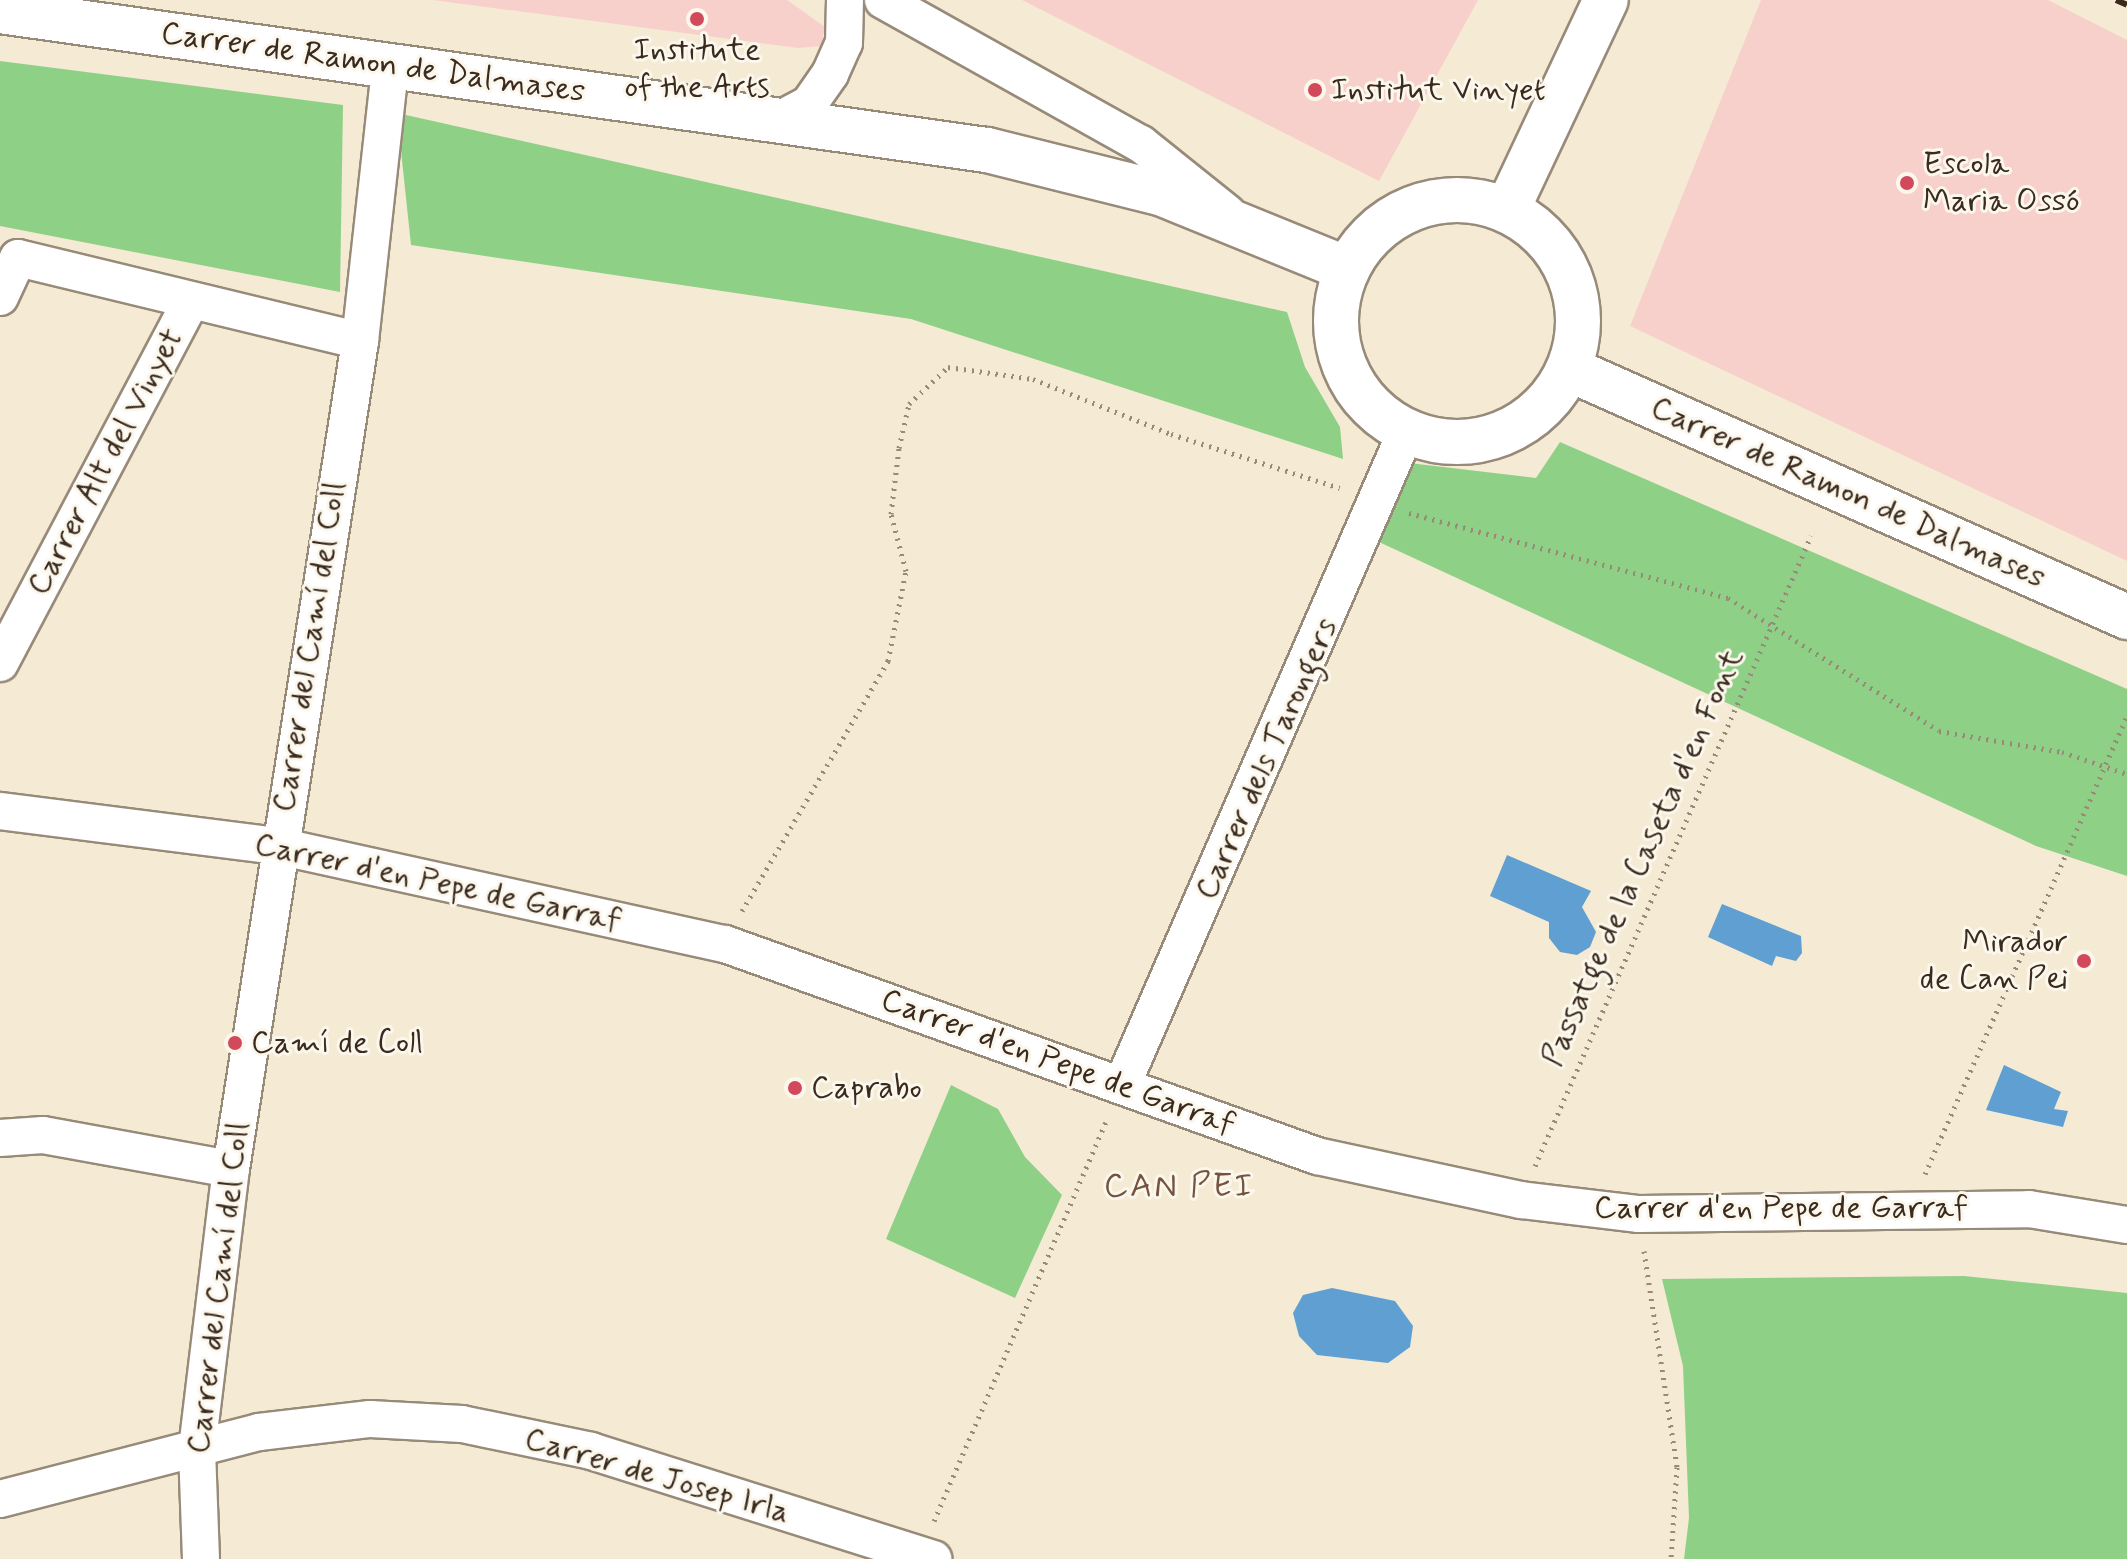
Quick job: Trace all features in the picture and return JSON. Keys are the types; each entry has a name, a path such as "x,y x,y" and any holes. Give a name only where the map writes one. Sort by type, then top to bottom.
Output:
{"street":[{"path":"781,119 809,104 830,74 844,43 845,0"},
{"path":"883,0 1141,144 1231,216"},
{"path":"1507,210 1606,0"},
{"name":"Carrer de Ramon de Dalmases","path":"0,11 987,150 1231,216 1347,269"},
{"name":"Carrer del Camí del Coll","path":"201,1559 197,1449 231,1169 278,846 360,341 390,68"},
{"path":"1471,199 1507,210 1538,230 1562,260 1576,295 1579,332 1569,369 1549,402 1519,427 1482,441 1443,443 1406,432 1374,411 1350,380 1337,344 1336,306 1347,269 1368,237 1398,214 1471,199"},
{"path":"0,297 18,258 190,303 360,341"},
{"name":"Carrer Alt del Vinyet","path":"0,663 190,303"},
{"name":"Carrer de Ramon de Dalmases","path":"1569,369 2127,617"},
{"name":"Carrer dels Tarongers","path":"1122,1085 1380,505 1406,432"},
{"name":"Carrer d'en Pepe de Garraf","path":"0,811 278,846 725,944 1317,1156 1521,1200 1639,1214 1910,1208 2029,1209 2127,1225"},
{"path":"0,1138 43,1135 231,1169"},
{"name":"Carrer de Josep Irla","path":"0,1499 259,1432 370,1419 462,1424 591,1451 926,1557"}],"path":[{"path":"725,944 795,810 888,661 906,571 891,514 899,448 909,404 948,367 1033,379 1380,505 1728,598 1939,731 2127,774"},
{"name":"Passatge de la Caseta d'en Font","path":"1521,1200 1811,536"},
{"path":"1910,1208 2127,716"},
{"path":"926,1557 1122,1085"},
{"path":"1639,1214 1677,1467 1671,1559"}],"shaded area":[{"name":"Institute of the Arts","path":"433,0 787,0 825,27 821,46 798,48"},
{"name":"Institut Vinyet","path":"1022,0 1478,0 1379,181"},
{"name":"Escola Maria Ossó","path":"1761,0 2048,0 2127,40 2127,561 1630,326"}],"green space":[{"path":"0,61 343,105 340,292 0,226"},
{"path":"397,113 1287,312 1305,367 1340,427 1343,459 911,319 411,245"},
{"path":"1560,442 2127,689 2127,876 2036,846 1366,536 1409,463 1536,478"},
{"path":"951,1085 998,1109 1025,1157 1062,1195 1015,1298 886,1239"},
{"path":"1964,1276 2127,1293 2127,1559 1684,1559 1689,1518 1683,1366 1662,1279"}],"water":[{"path":"1507,855 1591,891 1582,907 1596,932 1590,947 1577,955 1560,952 1549,938 1549,922 1490,896"},
{"path":"1722,904 1801,936 1802,953 1796,961 1776,956 1772,966 1708,937"},
{"path":"2004,1065 2061,1092 2054,1109 2068,1111 2063,1127 1986,1110"},
{"path":"1332,1288 1395,1301 1413,1326 1410,1347 1388,1363 1317,1355 1299,1336 1293,1313 1303,1295"}],"railway":[{"path":"2116,0 2127,5"}],"place":[{"name":"Institute of the Arts","path":"697,19"},
{"name":"Institut Vinyet","path":"1315,90"},
{"name":"Escola Maria Ossó","path":"1907,183"},
{"name":"Mirador de Can Pei","path":"2084,961"},
{"name":"Camí de Coll","path":"235,1043"},
{"name":"Caprabo","path":"795,1088"}],"district":[{"name":"CAN PEI","path":"1179,1187"}]}
